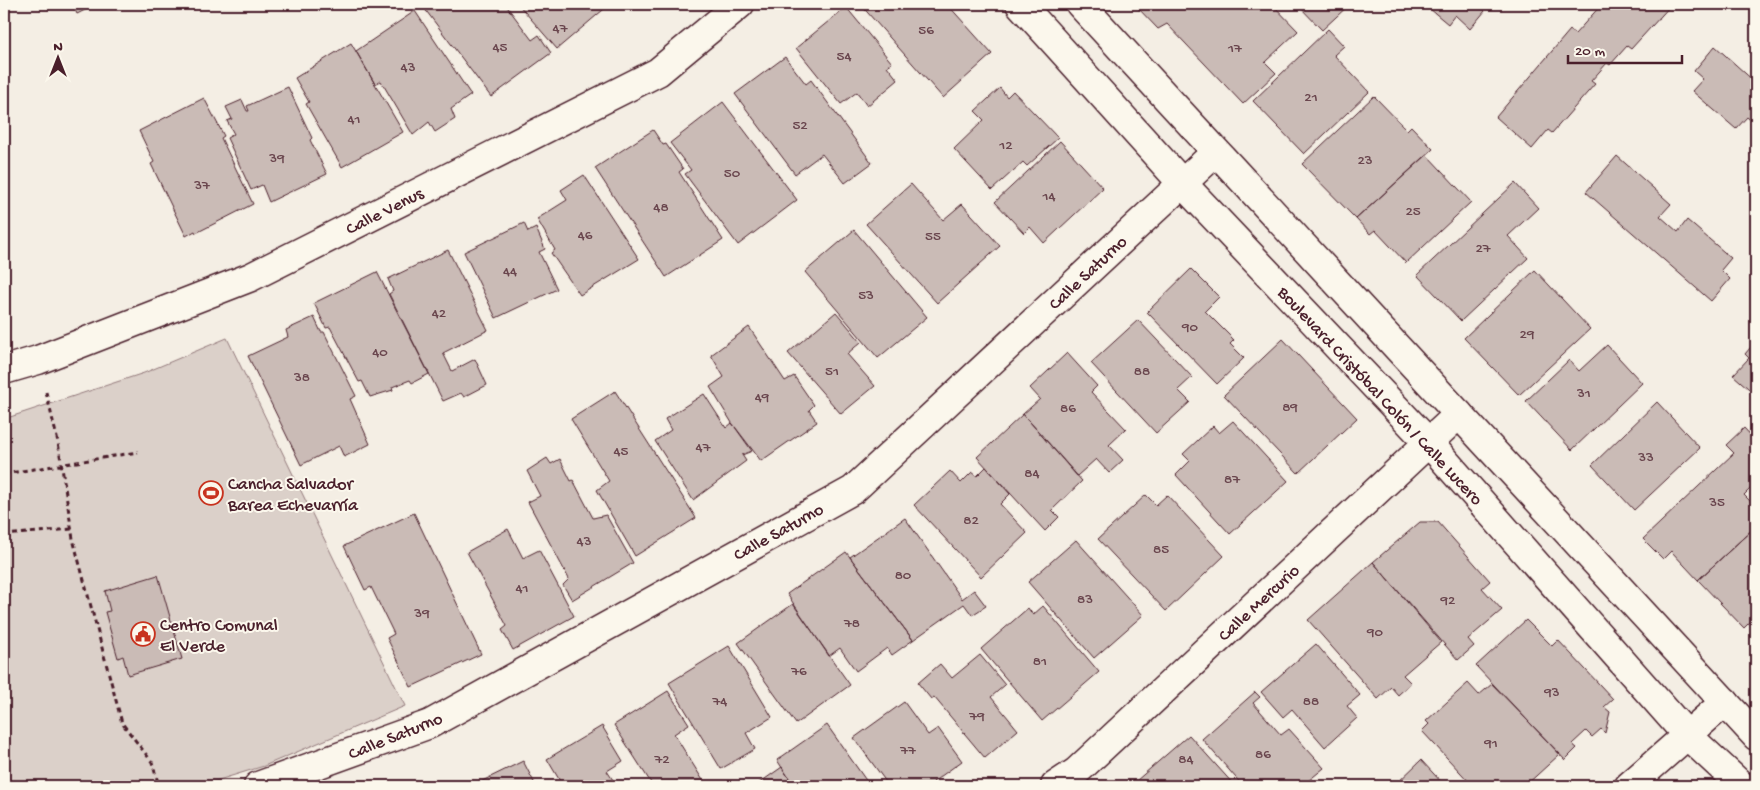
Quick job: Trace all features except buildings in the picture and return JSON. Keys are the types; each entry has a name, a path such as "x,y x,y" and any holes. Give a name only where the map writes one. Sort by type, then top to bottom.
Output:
{"street":[{"name":"Calle Venus","path":"4,370 38,360 251,277 658,72 740,4"},
{"name":"Boulevard Cristóbal Colón / Calle Lucero","path":"1020,4 1182,183 1429,443 1688,734 1742,786"},
{"path":"1080,4 1756,736"},
{"name":"Calle Saturno","path":"258,786 430,724 853,490 1216,152"},
{"name":"Calle Mercurio","path":"1055,786 1083,765 1459,414"},
{"path":"1629,786 1726,702"}],"path":[{"path":"38,360 58,442 72,529 122,723 152,762 159,786"},
{"path":"4,474 138,452"},
{"path":"4,535 72,529"}],"shaded area":[{"path":"227,338 405,706 264,766 199,786 4,786 4,419 144,373"}],"place":[{"name":"Cancha Salvador Barea Echevarría","path":"211,493"},
{"name":"Centro Comunal El Verde","path":"143,634"}]}
